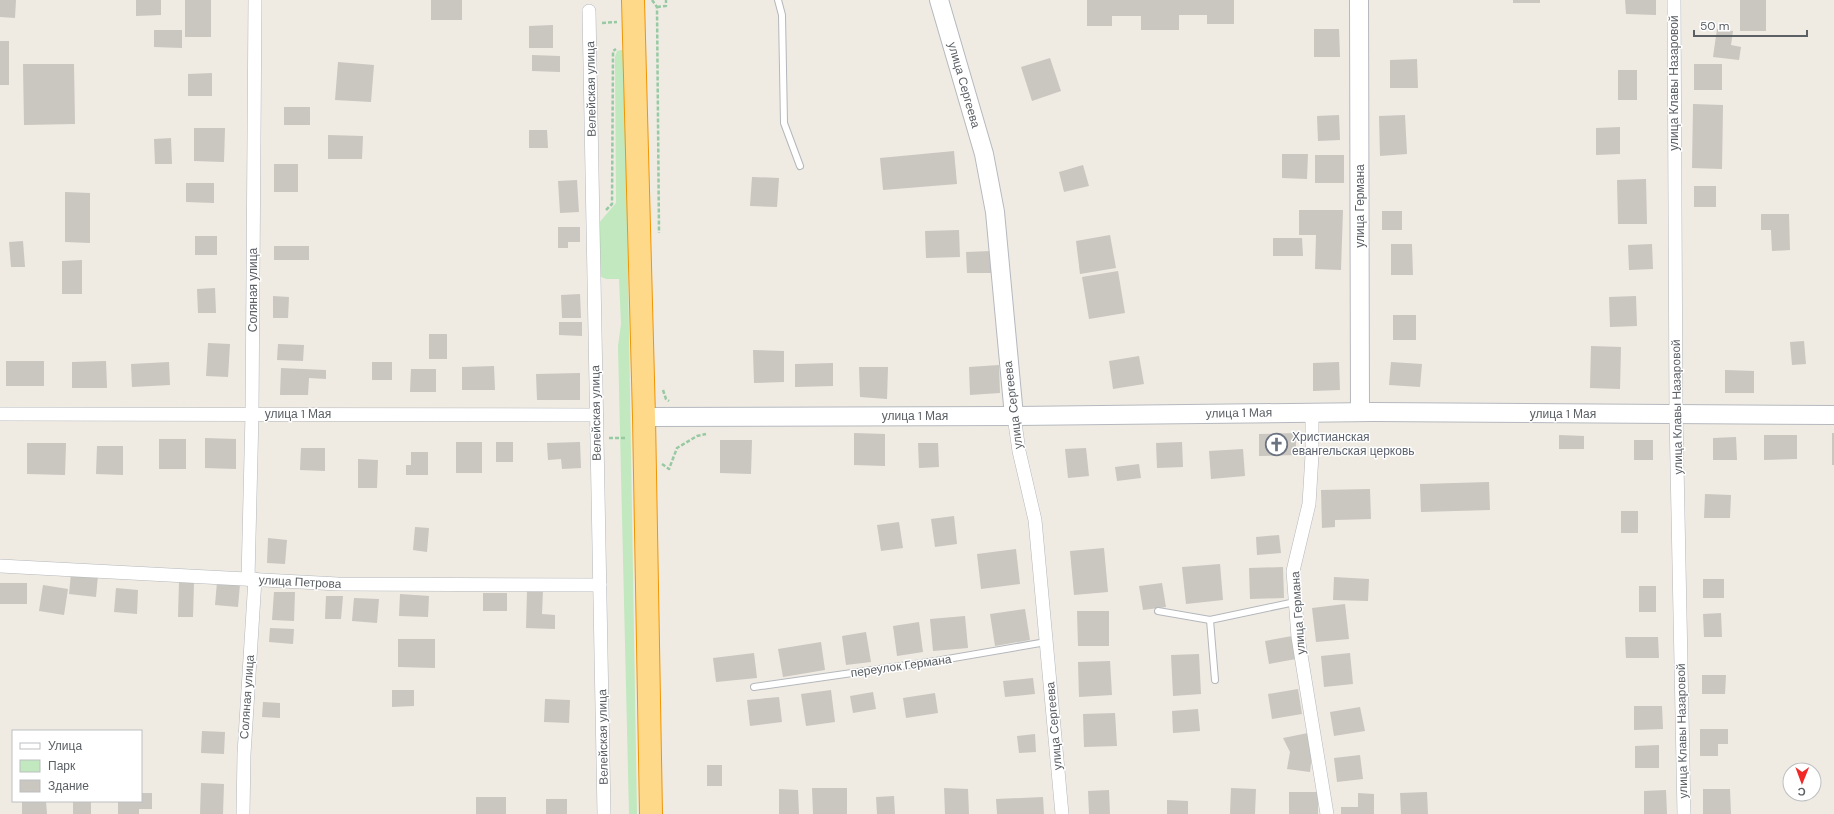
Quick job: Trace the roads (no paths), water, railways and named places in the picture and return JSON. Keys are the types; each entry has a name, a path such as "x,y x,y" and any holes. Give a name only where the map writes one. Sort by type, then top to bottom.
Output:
{"highway":[{"path":"628,10 644,417 651,814"}],"main road":[{"name":"улица Сергеева","path":"939,0 984,154 995,212 1014,416"},
{"name":"улица Германа","path":"1359,0 1360,412"},
{"name":"улица 1 Мая","path":"644,417 1014,416 1312,412 1834,415"}],"street":[{"name":"Соляная улица","path":"243,814 244,754 252,579 254,0"},
{"name":"улица Клавы Назаровой","path":"1674,0 1676,414 1684,814"},
{"name":"Велейская улица","path":"589,11 604,814"},
{"name":"улица Германа","path":"1312,412 1312,455 1309,504 1293,571 1298,637 1327,814"},
{"name":"улица 1 Мая","path":"0,414 596,415"},
{"name":"улица Сергеева","path":"1014,416 1019,451 1035,520 1062,814"},
{"name":"улица Петрова","path":"0,566 338,584 600,586"}],"lane":[{"path":"778,0 782,15 784,123 800,166"},
{"path":"1158,611 1210,620 1295,602"},
{"path":"1210,620 1215,680"},
{"name":"переулок Германа","path":"754,687 936,662 1046,642"}],"place":[{"name":"Христианская евангельская церковь","path":"1277,444"}]}
